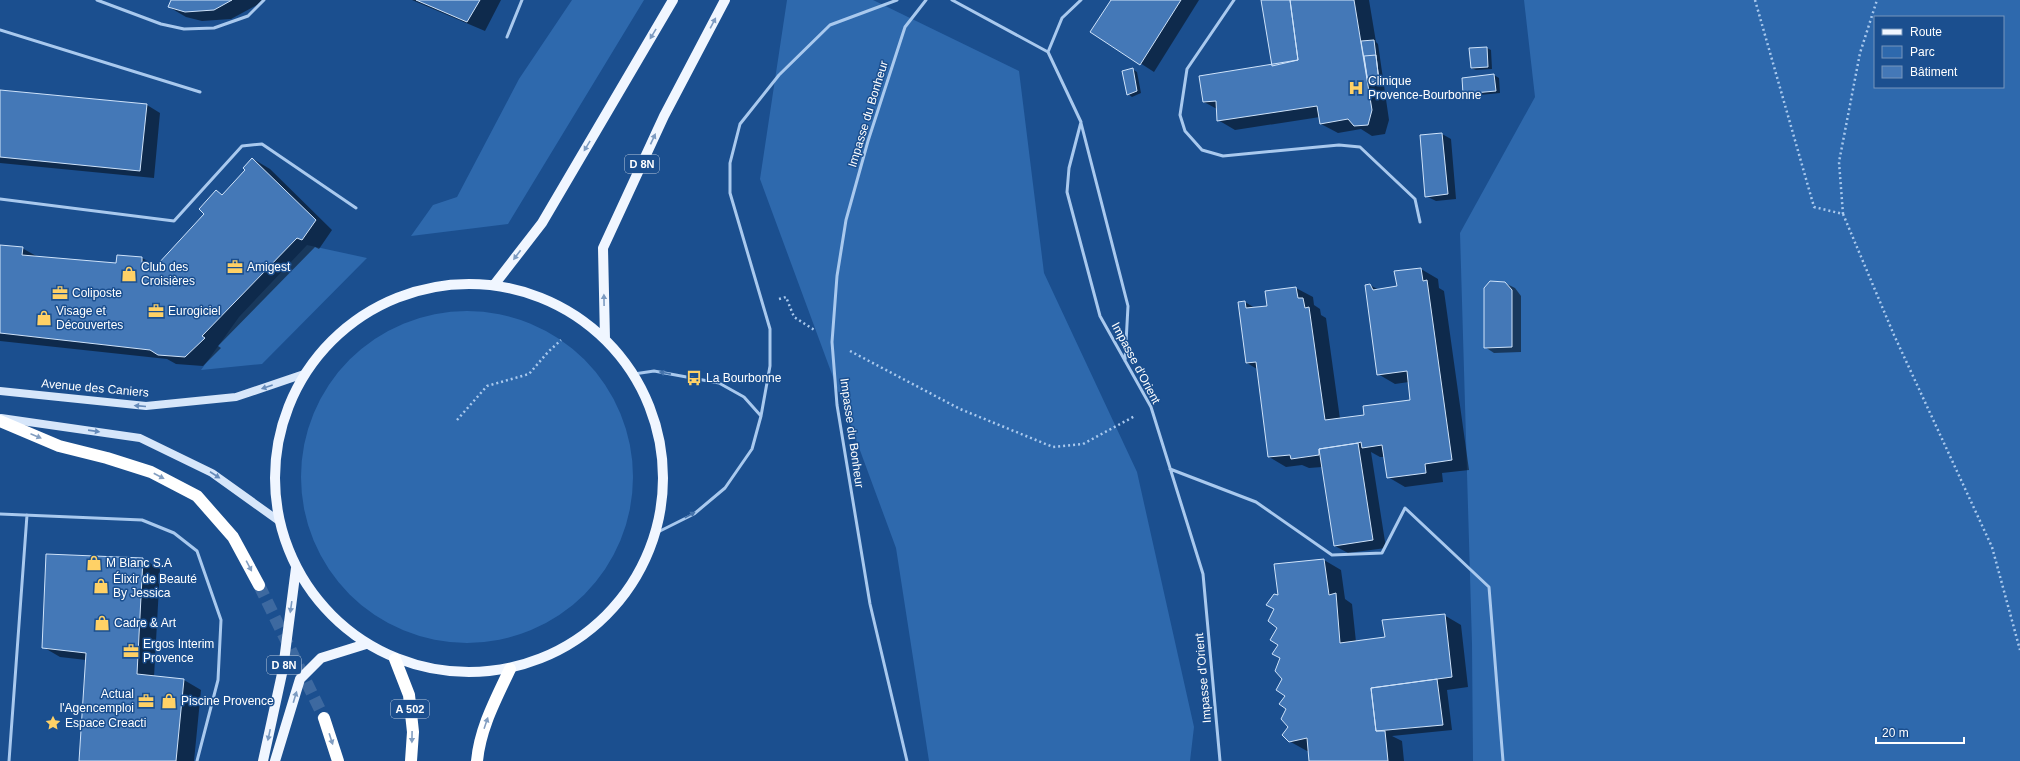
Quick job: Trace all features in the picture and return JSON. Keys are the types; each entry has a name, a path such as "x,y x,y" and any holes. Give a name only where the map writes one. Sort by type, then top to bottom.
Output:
{"highway":[{"path":"0,421 59,446 107,458 151,472 197,496 233,537 259,585"},
{"name":"A 502","path":"395,659 409,695 413,732 411,761"},
{"path":"477,761 478,744 492,706 510,669"},
{"path":"324,718 338,761"}],"main road":[{"path":"494,285 542,223 673,0"},
{"name":"D 8N","path":"605,339 602,248 664,116 725,0"},
{"path":"463,283 494,285 535,294 572,313 605,339 634,374 652,412 662,451 663,492 656,533 643,565 628,589 602,621 574,642 543,659 510,669 481,673 452,673 423,668 395,659 366,644 345,629 327,612 311,593 289,553 279,520 275,483 275,460 280,430 290,401 304,374 323,348 346,327 372,309 401,295 432,287 463,283"},
{"name":"D 8N","path":"263,761 283,669 296,568"},
{"name":"D 8N","path":"275,761 300,679 321,658 366,644"}],"street":[{"name":"Avenue des Caniers","path":"0,391 146,406 236,397 304,374"},
{"path":"0,418 140,438 212,473 279,520"}],"lane":[{"path":"97,0 161,24 184,29 214,28 241,19 248,16 264,0"},
{"path":"506,37 522,0"},
{"path":"656,533 694,514 726,488 752,449 761,416 770,366 770,329 730,193 730,163 740,124 779,75 830,25 897,0"},
{"name":"Impasse du Bonheur","path":"907,761 870,604 837,405 832,342 837,276 846,220 868,141 905,27 926,0"},
{"path":"952,0 1048,52 1081,122 1128,306 1125,361"},
{"path":"1048,52 1062,18 1081,0"},
{"path":"1234,0 1187,69 1180,115 1185,131 1202,150 1224,156 1340,145 1360,147 1414,199 1420,222"},
{"path":"0,30 200,92"},
{"name":"Impasse d'Orient","path":"1081,122 1069,168 1068,192 1100,316 1151,407 1203,574 1220,761"},
{"path":"0,199 174,220 242,146 262,144 356,208"},
{"path":"634,374 654,371 719,383 744,397 761,416"},
{"path":"1170,469 1256,502 1332,555 1382,553 1405,508 1489,587 1503,761"},
{"path":"0,514 142,520 174,533 197,551 221,620 218,680 198,761"},
{"path":"9,761 27,515"}],"path":[{"path":"1755,0 1814,207 1843,214"},
{"path":"1877,0 1860,53 1839,162 1843,214 1894,335 1992,547 2020,650"},
{"path":"762,302 786,297 794,317 832,342 960,409 1053,447 1083,444 1151,407"},
{"path":"457,420 487,386 529,374 548,352 561,340"}],"green space":[{"path":"572,0 644,0 508,224 411,236 433,205 457,197 519,79"},
{"path":"787,0 873,0 1019,71 1044,273 1137,472 1194,727 1190,761 929,761 896,548 760,179"},
{"path":"1524,0 2020,0 2020,761 1473,761 1472,644 1460,233 1535,97"},
{"path":"307,245 367,258 262,364 201,370 239,317"},
{"path":"467,311 499,315 530,324 559,339 584,360 605,385 620,414 629,445 633,477 629,509 620,540 605,569 584,594 559,615 530,630 499,639 467,643 435,639 404,630 375,615 350,594 329,569 314,540 305,509 301,477 305,445 314,414 329,385 350,360 375,339 404,324 435,315"}],"building":[{"path":"171,0 232,0 214,10 185,12 168,7"},
{"path":"416,0 480,0 467,22"},
{"path":"1111,0 1181,0 1140,65 1090,32"},
{"path":"1261,0 1290,0 1298,60 1272,66"},
{"path":"1290,0 1354,0 1372,110 1368,125 1354,126 1348,119 1320,124 1317,106 1217,121 1216,101 1203,102 1199,76 1298,60"},
{"path":"1374,40 1379,81 1368,83 1361,41"},
{"path":"1487,47 1488,67 1471,68 1469,48"},
{"path":"1376,55 1379,81 1368,83 1364,56"},
{"path":"1133,68 1137,91 1127,95 1122,71"},
{"path":"1494,74 1496,91 1463,94 1462,78"},
{"path":"0,90 147,104 140,171 0,157"},
{"path":"1442,133 1448,194 1425,197 1420,135"},
{"path":"252,158 316,220 302,240 297,238 202,336 205,338 185,357 158,355 150,350 0,333 0,245 23,247 22,255 116,263 117,255 142,257 142,264 157,265 204,214 199,209 216,190 222,195 245,170 243,168"},
{"path":"1421,268 1423,281 1427,280 1452,460 1425,464 1426,473 1387,478 1382,445 1362,448 1361,442 1319,449 1319,455 1291,459 1290,455 1268,457 1256,362 1246,363 1238,302 1245,301 1246,308 1267,306 1265,291 1296,287 1298,298 1303,298 1305,308 1309,307 1325,420 1364,415 1363,406 1410,400 1407,371 1377,375 1365,285 1370,284 1373,290 1397,286 1394,271"},
{"path":"1490,281 1505,282 1512,290 1512,347 1484,348 1484,288"},
{"path":"1358,443 1373,540 1334,546 1319,449"},
{"path":"46,554 143,558 137,674 184,679 176,761 79,761 86,653 42,648"},
{"path":"1324,559 1329,595 1336,593 1340,643 1385,637 1382,620 1445,614 1452,677 1371,688 1376,731 1385,731 1388,761 1309,761 1307,738 1289,742 1282,735 1288,727 1281,719 1286,709 1279,704 1285,696 1276,690 1282,679 1275,671 1280,658 1272,654 1278,645 1270,640 1277,628 1268,621 1274,609 1266,605 1274,594 1278,595 1274,564"},
{"path":"1437,679 1443,725 1376,731 1371,688"}],"tunnel":[{"path":"259,585 324,718"}],"place":[{"name":"Clinique Provence-Bourbonne","path":"1356,88"},
{"name":"Amigest","path":"235,267"},
{"name":"Club des Croisières","path":"129,274"},
{"name":"Coliposte","path":"60,293"},
{"name":"Eurogiciel","path":"156,311"},
{"name":"Visage et Découvertes","path":"44,318"},
{"name":"La Bourbonne","path":"694,378"},
{"name":"M Blanc S.A","path":"94,563"},
{"name":"Élixir de Beauté By Jessica","path":"101,586"},
{"name":"Cadre & Art","path":"102,623"},
{"name":"Ergos Interim Provence","path":"131,651"},
{"name":"Actual l'Agencemploi","path":"146,701"},
{"name":"Piscine Provence","path":"169,701"},
{"name":"Espace Creacti","path":"53,723"}]}
